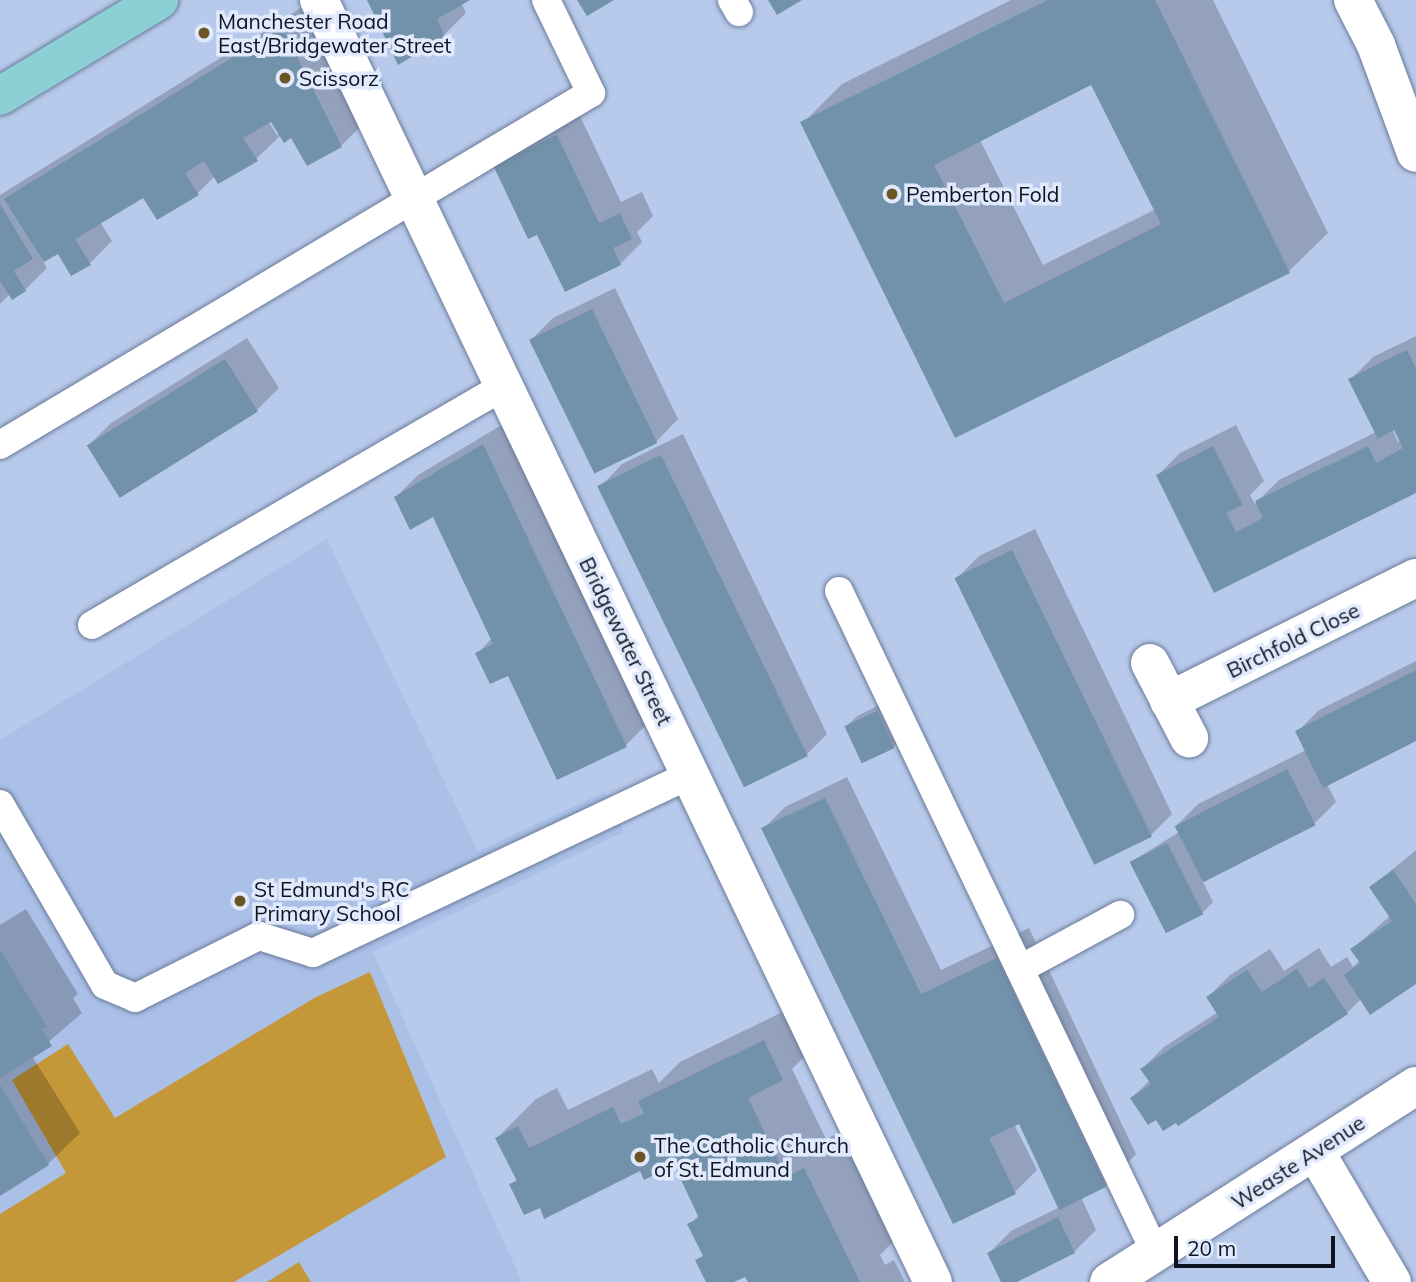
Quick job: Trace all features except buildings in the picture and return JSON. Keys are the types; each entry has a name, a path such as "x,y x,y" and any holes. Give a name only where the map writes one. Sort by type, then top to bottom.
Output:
{"main road":[{"path":"0,96 159,0"}],"street":[{"name":"Bridgewater Street","path":"319,0 933,1282"},
{"path":"1353,0 1376,45 1416,153"},
{"name":"Birchfold Close","path":"1169,701 1416,579"},
{"path":"1150,663 1189,738"},
{"name":"Weaste Avenue","path":"1109,1282 1416,1086"},
{"path":"1315,1151 1392,1282"}],"lane":[{"path":"0,445 592,93 547,0"},
{"path":"92,625 504,386"},
{"path":"839,591 1155,1252"},
{"path":"0,804 105,985 135,998 260,936 313,953 690,775"},
{"path":"1020,969 1120,915"}],"shaded area":[{"name":"St Edmund's RC Primary School","path":"327,539 478,851 605,792 624,832 373,952 522,1282 0,1282 0,740"},
{"path":"370,972 446,1157 234,1282 0,1282 0,1214 66,1173 12,1080 68,1044 115,1118 316,997"},
{"path":"299,1262 311,1282 267,1282"}],"place":[{"name":"Manchester Road East/Bridgewater Street","path":"204,33"},
{"name":"Scissorz","path":"285,78"},
{"name":"Pemberton Fold","path":"892,194"},
{"name":"St Edmund's RC Primary School","path":"240,901"},
{"name":"The Catholic Church of St. Edmund","path":"640,1157"}]}
